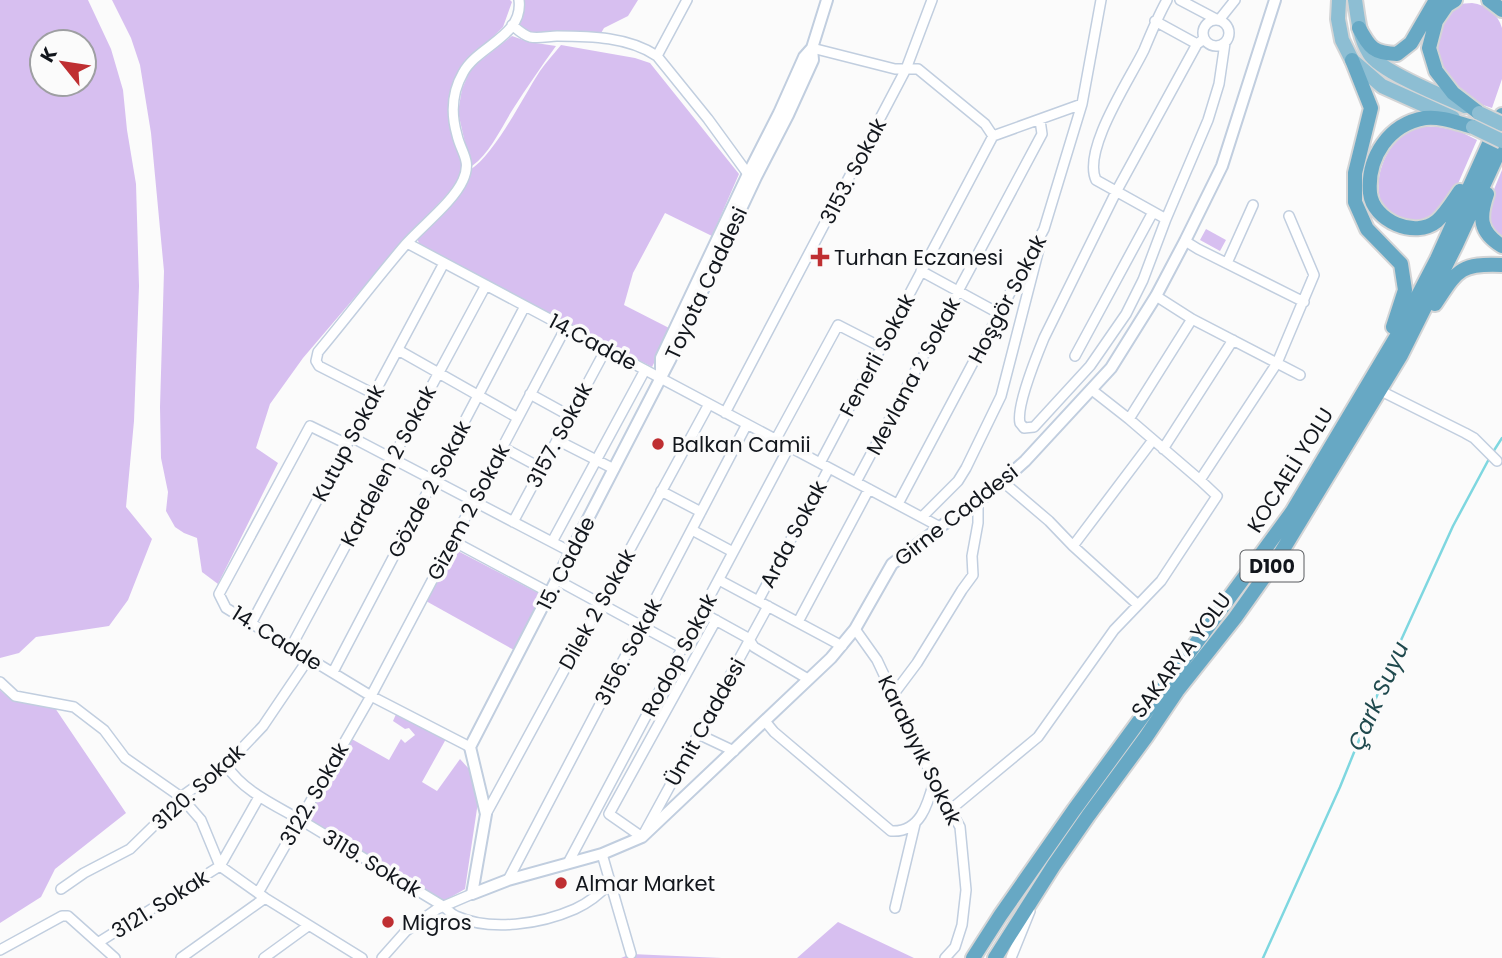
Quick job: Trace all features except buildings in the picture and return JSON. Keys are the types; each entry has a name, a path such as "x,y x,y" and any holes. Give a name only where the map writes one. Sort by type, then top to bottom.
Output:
{"highway":[{"path":"1359,29 1369,47 1382,54 1396,54 1411,43 1436,0"},
{"path":"1455,0 1447,5 1436,21 1429,48 1436,71 1453,93 1479,113"},
{"path":"1489,0 1502,10"},
{"path":"1336,437 1395,324 1405,290 1401,264 1367,229 1355,202 1355,173 1371,108 1352,60"},
{"name":"KOCAELİ YOLU","path":"973,958 1073,810 1292,512 1403,324 1499,145 1502,103"},
{"path":"1473,127 1443,118 1425,118 1405,125 1391,134 1377,152 1372,168 1370,194 1378,212 1397,225 1416,229 1436,222 1499,145"},
{"path":"1499,145 1482,210 1483,229 1502,246"},
{"name":"SAKARYA YOLU","path":"995,958 1088,816 1177,691 1235,618 1279,556 1401,355 1456,245 1499,145"},
{"path":"1401,355 1455,274 1471,266 1502,265"}],"main road":[{"path":"1339,0 1338,19 1342,40 1352,60 1382,86 1473,127 1499,145"},
{"path":"1356,0 1359,29 1370,56 1394,74 1479,113 1501,119"}],"street":[{"path":"374,394 319,366 316,361 318,352 407,243 463,181 467,164 457,137 454,93 463,72 476,56 505,35 512,25 519,13 519,0"},
{"path":"657,56 687,0"},
{"name":"Toyota Caddesi","path":"661,378 752,175 788,115 813,61 812,48 827,0"},
{"name":"3153. Sokak","path":"725,412 906,69 932,0"},
{"name":"Hoşgör Sokak","path":"898,504 1044,229 1082,104 1101,0"},
{"path":"1166,219 1096,180 1093,165 1097,145 1108,120 1167,0"},
{"path":"1180,0 1217,20 1225,23 1229,30 1219,84 1208,120 1143,280 1126,314 1090,366 1034,428 1024,428 1018,418 1019,411 1037,356 1116,192 1200,42 1203,27 1217,20 1235,0"},
{"name":"Girne Caddesi","path":"382,958 406,931 443,906 508,880 602,854 642,837 842,646 855,629 891,564 1002,481 1025,461 1092,390 1111,368 1156,296 1222,166 1275,0"},
{"path":"1155,21 1214,47 1226,43"},
{"path":"512,25 529,37 612,40 649,50 657,56 752,175"},
{"path":"812,48 895,69 918,69 985,124 993,136 1082,104"},
{"name":"Mevlana 2 Sokak","path":"856,482 1042,134 1040,120"},
{"name":"Fenerli Sokak","path":"824,465 881,347 993,136"},
{"path":"1227,263 1253,205"},
{"path":"1075,356 1153,212"},
{"path":"1200,480 1277,363 1314,275 1289,216"},
{"path":"922,517 962,474 1001,396 1044,229"},
{"path":"1185,241 1304,302"},
{"name":"14.Cadde","path":"407,243 940,527"},
{"name":"Kutup Sokak","path":"252,622 444,263"},
{"path":"921,271 1000,314"},
{"name":"Kardelen 2 Sokak","path":"291,647 486,285"},
{"path":"1156,296 1192,319 1300,375"},
{"name":"Gözde 2 Sokak","path":"333,672 525,306"},
{"path":"1129,419 1192,319"},
{"path":"776,439 838,325 881,347"},
{"name":"Gizem 2 Sokak","path":"371,696 566,327"},
{"path":"1163,449 1233,340"},
{"name":"3157. Sokak","path":"513,522 606,349"},
{"path":"398,350 518,418"},
{"path":"552,542 645,370"},
{"name":"15. Cadde","path":"470,747 661,378"},
{"path":"950,810 1038,737 1114,630 1161,581 1217,496 1092,390"},
{"path":"1381,391 1474,438 1497,461"},
{"path":"530,394 570,416"},
{"name":"Dilek 2 Sokak","path":"486,814 709,404"},
{"name":"3156. Sokak","path":"508,880 747,424"},
{"name":"14. Cadde","path":"349,441 310,426 219,594 226,608 371,696 470,747"},
{"path":"557,440 614,469"},
{"path":"1073,546 1153,440"},
{"path":"349,441 392,459 571,552"},
{"path":"502,447 541,468"},
{"name":"Rodop Sokak","path":"568,863 789,447"},
{"name":"Arda Sokak","path":"758,601 824,465"},
{"path":"1002,481 1049,520 1138,606"},
{"path":"798,622 869,489"},
{"path":"662,491 701,512"},
{"path":"893,695 973,575 972,555 978,523 978,501"},
{"path":"692,530 733,552"},
{"path":"453,541 550,593"},
{"path":"556,580 682,648"},
{"path":"719,580 842,646"},
{"name":"Ümit Caddesi","path":"642,837 768,606"},
{"path":"701,612 748,638 754,647 808,679"},
{"path":"642,837 609,814 716,620"},
{"name":"Karabıyık Sokak","path":"855,629 877,660 934,781 960,827 966,890 962,925 955,947 945,958"},
{"name":"3120. Sokak","path":"61,889 84,873 130,849 181,797 226,765 262,726 309,657"},
{"path":"0,682 15,696 74,707 104,730 125,758 181,797 201,820 220,866 308,926 362,958"},
{"name":"3122. Sokak","path":"261,895 300,820 371,696"},
{"path":"765,721 774,732 891,831 901,831 915,824"},
{"path":"698,734 734,751"},
{"path":"470,747 486,814 472,894"},
{"name":"3119. Sokak","path":"226,765 231,773 259,797 443,906 454,916 516,926 549,919 576,909 592,900 611,883"},
{"path":"895,908 915,824 927,806 934,781"},
{"path":"220,866 259,797"},
{"path":"602,854 631,954"},
{"name":"3121. Sokak","path":"99,942 220,866"},
{"path":"1011,958 1040,888"},
{"path":"181,958 261,895"},
{"path":"0,950 62,916 68,916 115,958"},
{"path":"264,958 308,926"}],"shaded area":[{"path":"0,0 88,0 111,49 123,90 136,184 139,286 134,421 126,507 152,539 128,600 109,626 36,637 19,653 0,658"},
{"path":"112,0 512,2 503,27 471,59 454,94 464,169 452,189 390,256 303,358 270,404 256,448 278,463 218,584 202,572 197,538 175,527 166,511 168,492 161,458 160,407 164,271 151,133 140,65 131,38"},
{"path":"521,0 638,0 628,16 604,28 597,40 517,32"},
{"path":"1472,3 1491,11 1502,28 1502,79 1492,108 1465,99 1435,62 1432,53 1441,19 1458,4"},
{"path":"512,36 556,46 490,147 472,166 458,112 462,89 471,68"},
{"path":"561,45 650,63 739,174 712,236 665,213 633,273 624,305 671,329 652,367 420,246 417,238 468,179 470,170 489,151 540,71"},
{"path":"1419,127 1459,131 1477,140 1457,186 1431,225 1392,221 1382,205 1379,191 1385,158 1406,133"},
{"path":"1502,170 1502,245 1489,234 1488,204"},
{"path":"1206,229 1226,240 1220,251 1200,240"},
{"path":"454,549 544,596 514,650 426,601"},
{"path":"0,690 9,698 55,708 126,813 55,869 41,897 0,923"},
{"path":"397,712 446,739 422,782 437,791 460,759 469,769 478,802 465,889 444,901 308,820 307,815 350,738 389,760 401,739 405,743 415,735 409,728 405,729 393,721"},
{"path":"838,922 914,958 797,958"},
{"path":"631,954 722,958 621,958"}],"waterway":[{"name":"Çark Suyu","path":"1493,452 1502,438"},
{"name":"Çark Suyu","path":"1263,958 1340,787 1387,671 1453,526 1490,457"}],"place":[{"name":"Turhan Eczanesi","path":"820,257"},
{"name":"Balkan Camii","path":"658,444"},
{"name":"Almar Market","path":"561,883"},
{"name":"Migros","path":"388,922"}]}
